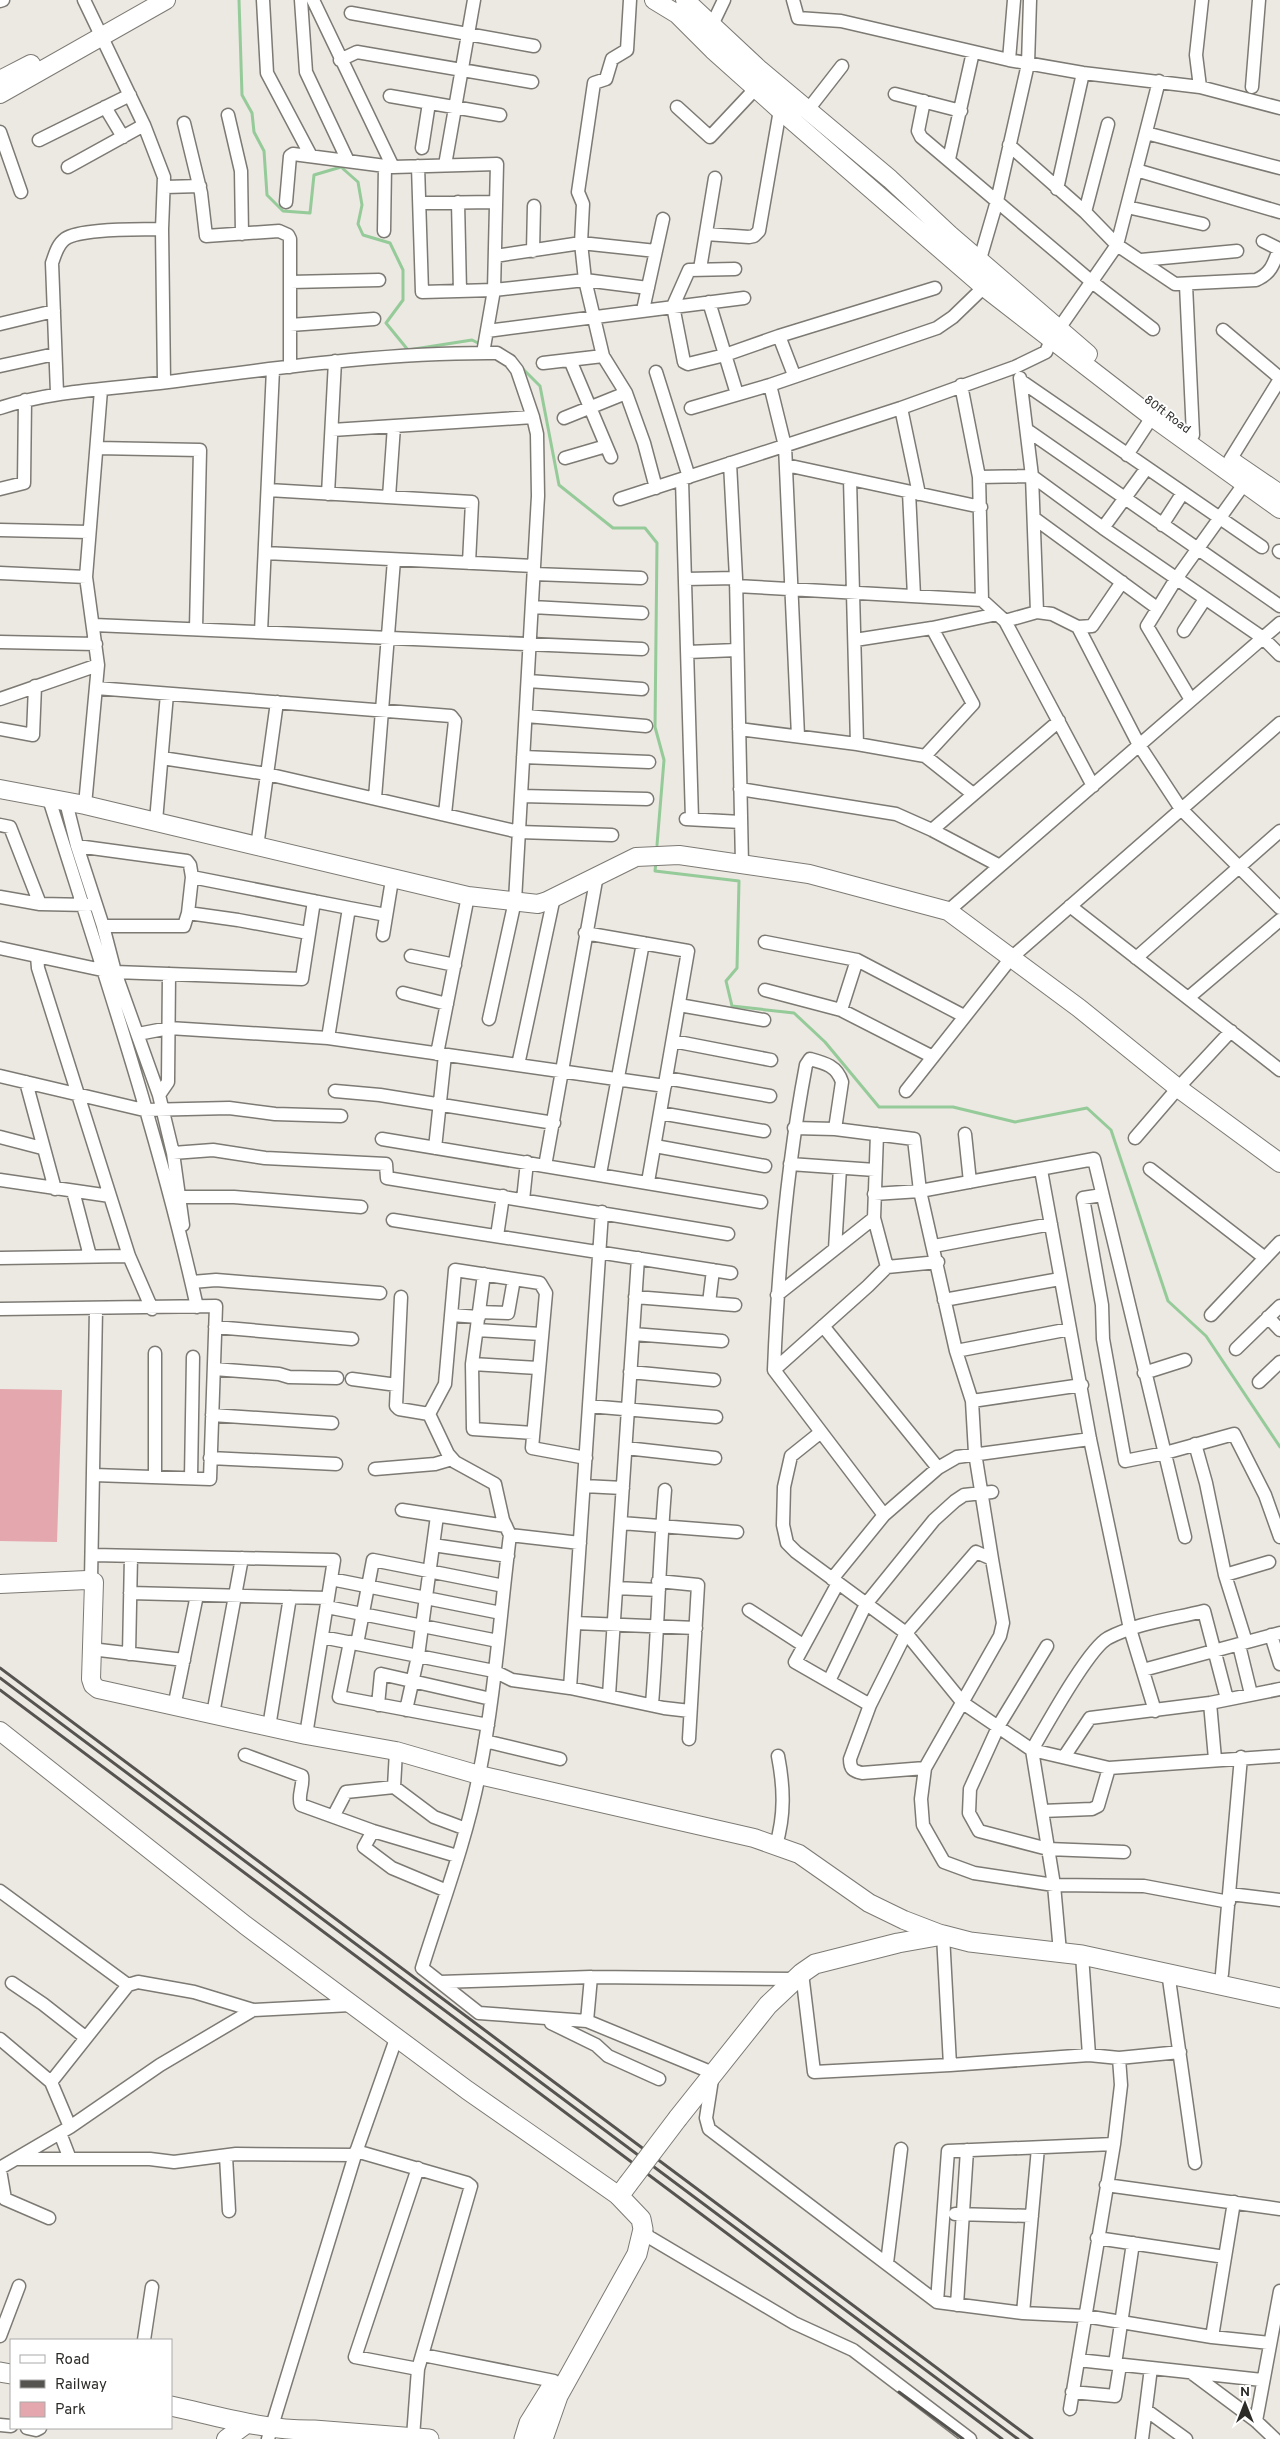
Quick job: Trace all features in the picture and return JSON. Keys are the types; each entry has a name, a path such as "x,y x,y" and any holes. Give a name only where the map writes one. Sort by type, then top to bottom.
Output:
{"main road":[{"path":"0,94 101,33 146,0"},
{"path":"0,80 101,33 166,0"},
{"path":"654,0 677,14 713,50 756,88 785,103 807,111 890,179 980,261 1055,334 1152,417 1280,509"},
{"path":"685,0 712,25 785,103 978,282 1055,334"},
{"name":"80ft Road","path":"1055,334 1193,435 1280,494"},
{"path":"0,789 86,805 156,821 257,848 468,896 538,904 636,857 679,855 809,874 948,912 1080,1008 1178,1088 1280,1163"},
{"path":"0,1584 91,1580 95,1586 92,1649 92,1682 95,1687 174,1707 306,1735 396,1751 480,1775 754,1838 799,1854 820,1866 869,1902 904,1920 952,1937 1059,1947 1222,1974 1280,1987"},
{"path":"0,1731 244,1925 351,2004 468,2090 623,2190"},
{"path":"543,2439 558,2396 637,2254 642,2233 638,2214 621,2200 623,2190 768,2005 798,1976 815,1964 842,1956 952,1937"},
{"path":"1059,1947 1082,1955 1168,1972 1280,1998"},
{"path":"524,2439 529,2423 626,2249 642,2233"},
{"path":"172,2406 248,2423 270,2432 308,2435 314,2430 421,2438"},
{"path":"227,2439 248,2423"}],"street":[{"path":"84,0 144,125 164,177 162,229 164,382"},
{"path":"263,0 267,73 311,156"},
{"path":"300,0 306,72 348,161"},
{"path":"313,0 389,167 384,231"},
{"path":"445,165 474,0"},
{"path":"630,0 627,50 612,59 606,79 594,83 578,192 583,204 581,243 584,280 596,318 603,356 626,393 644,443 656,488"},
{"path":"712,25 724,0"},
{"path":"793,0 798,18 840,21 1028,64 1083,73 1200,87 1280,108"},
{"path":"1009,60 1014,0"},
{"path":"691,408 770,385 794,375 936,328 952,317 978,282 980,261 997,201 1028,64 1030,0"},
{"path":"1186,85 1196,55 1202,0"},
{"path":"1252,87 1259,0"},
{"path":"351,13 534,46"},
{"path":"340,60 357,52 532,82"},
{"path":"949,159 974,52"},
{"path":"1196,55 1200,87"},
{"path":"807,111 842,66"},
{"path":"1057,188 1083,73"},
{"path":"620,499 901,408 1015,367 1046,352 1055,334 1117,245 1159,81"},
{"path":"677,107 710,137 756,88"},
{"path":"895,94 961,111"},
{"path":"39,140 130,95"},
{"path":"390,96 500,115"},
{"path":"924,101 918,131 921,137 1092,282 1153,329"},
{"path":"422,148 429,103"},
{"path":"706,234 749,237 754,236 759,231 785,103"},
{"path":"105,107 123,137"},
{"path":"228,115 241,171 243,197 242,234"},
{"path":"184,123 200,186 206,236 279,231 288,235 290,240 290,367"},
{"path":"1084,212 1108,124"},
{"path":"68,167 144,125"},
{"path":"0,132 20,192"},
{"path":"1146,133 1280,168"},
{"path":"1009,145 1084,212 1117,245 1174,284 1256,280 1263,277 1270,272 1279,249 1263,241"},
{"path":"286,202 290,156 293,154 389,167 497,164 494,290 483,351"},
{"path":"418,166 422,292 494,290 584,280 648,288"},
{"path":"1136,170 1280,212"},
{"path":"700,270 715,178"},
{"path":"165,187 200,186"},
{"path":"458,202 460,291"},
{"path":"420,203 496,202"},
{"path":"533,251 534,206"},
{"path":"1126,207 1203,224"},
{"path":"644,310 663,218"},
{"path":"57,393 52,264 56,250 63,240 76,233 162,229"},
{"path":"495,256 581,243 656,252"},
{"path":"1141,260 1237,251"},
{"path":"735,269 689,270 673,306 684,362 691,365 725,355 779,336 935,288"},
{"path":"290,282 379,280"},
{"path":"1186,284 1193,435"},
{"path":"487,331 744,298"},
{"path":"709,302 737,394"},
{"path":"0,324 54,312"},
{"path":"290,325 374,319"},
{"path":"1222,330 1280,379 1230,460"},
{"path":"779,336 794,375"},
{"path":"0,408 57,393 100,390 335,361 483,351 497,353 510,361 517,370 537,434 538,496 515,901 489,1019"},
{"path":"0,366 55,354"},
{"path":"543,363 603,356"},
{"path":"565,458 608,452 570,360"},
{"path":"328,494 335,361"},
{"path":"1015,367 1021,381 1032,476 1037,612"},
{"path":"261,632 273,369"},
{"path":"656,372 685,479 688,819 741,822"},
{"path":"1021,381 1182,494 1262,547"},
{"path":"770,385 785,446 798,736"},
{"path":"961,385 979,477 982,600"},
{"path":"86,805 98,665 86,577 100,390"},
{"path":"564,418 626,393"},
{"path":"0,489 24,483 25,400"},
{"path":"901,408 914,493 914,596"},
{"path":"332,430 533,417"},
{"path":"1126,455 1152,417"},
{"path":"389,497 394,426"},
{"path":"1027,430 1280,606"},
{"path":"97,448 200,450 196,629"},
{"path":"730,463 736,582 742,864"},
{"path":"786,465 981,507"},
{"path":"1103,528 1146,469"},
{"path":"979,477 1032,476 1103,528 1263,638 1280,655"},
{"path":"850,479 857,744"},
{"path":"1191,700 1147,626 1176,579 1244,484"},
{"path":"268,490 472,502 468,563"},
{"path":"1162,525 1182,494"},
{"path":"1034,518 1157,608"},
{"path":"0,530 89,532"},
{"path":"265,553 468,563 641,578"},
{"path":"375,798 394,560"},
{"path":"0,573 86,577"},
{"path":"685,580 736,582 792,589 982,600 1001,618 1093,786"},
{"path":"855,640 1037,612 1052,614 1078,627 1092,626 1122,582"},
{"path":"1184,631 1205,599"},
{"path":"532,607 642,613"},
{"path":"948,912 1280,623"},
{"path":"94,625 642,649"},
{"path":"1078,627 1139,746 1181,809 1280,908"},
{"path":"925,756 972,704 932,628"},
{"path":"0,642 96,644"},
{"path":"688,652 737,650"},
{"path":"0,698 98,665"},
{"path":"528,681 642,689"},
{"path":"0,729 33,735 35,686"},
{"path":"96,688 451,716 455,721 445,814"},
{"path":"156,821 167,694"},
{"path":"257,848 276,702"},
{"path":"526,716 646,726"},
{"path":"932,830 1058,721"},
{"path":"906,1091 1011,958 1280,723"},
{"path":"739,729 857,744 925,756 973,794"},
{"path":"523,757 648,762"},
{"path":"162,758 267,774 519,832 612,835"},
{"path":"740,789 896,814 932,830 1000,866"},
{"path":"521,796 647,799"},
{"path":"58,801 77,846 103,926 109,971 144,1110 186,1258 197,1307"},
{"path":"58,801 82,904 109,971 138,1034 159,1095 173,1153 180,1197 186,1258"},
{"path":"0,825 10,827 40,904"},
{"path":"1136,958 1280,831"},
{"path":"77,846 187,861 192,877 186,924 180,928 103,926"},
{"path":"545,1166 554,1123 585,933 597,875"},
{"path":"192,877 386,915"},
{"path":"383,935 392,880"},
{"path":"435,1148 440,1105 441,1055 447,1004 468,896"},
{"path":"0,897 40,904 96,906"},
{"path":"518,1065 554,897"},
{"path":"0,948 109,971 302,979 314,901"},
{"path":"1070,906 1280,1070"},
{"path":"328,1038 349,908"},
{"path":"188,913 308,933"},
{"path":"1188,998 1280,920"},
{"path":"585,933 688,950 648,1182"},
{"path":"765,942 857,960 964,1016"},
{"path":"600,1174 642,943"},
{"path":"36,956 38,968 128,1256 152,1309"},
{"path":"411,956 455,966"},
{"path":"840,1010 857,960"},
{"path":"159,1095 168,1082 169,974"},
{"path":"765,990 840,1010 933,1056"},
{"path":"403,993 447,1004"},
{"path":"679,1005 764,1020"},
{"path":"138,1034 169,1028 328,1038 617,1079 666,1082 770,1096"},
{"path":"1135,1138 1178,1088 1231,1032"},
{"path":"673,1041 771,1060"},
{"path":"835,1129 842,1082 840,1076 827,1064 810,1059 806,1064 794,1128 778,1294 774,1370 884,1515"},
{"path":"0,1076 144,1110 162,1108 230,1108 275,1114 341,1116"},
{"path":"26,1082 42,1148 55,1189"},
{"path":"334,1091 380,1095 554,1123"},
{"path":"660,1113 764,1131"},
{"path":"794,1128 835,1129 914,1139 920,1191 938,1262 944,1300 956,1351 972,1402 975,1453 986,1493 992,1559 1003,1623 1000,1636 925,1768 921,1799 923,1825 944,1862 974,1873 1054,1885 1144,1886 1230,1898 1280,1900"},
{"path":"878,1134 874,1218 887,1267"},
{"path":"965,1134 970,1182"},
{"path":"0,1137 42,1148"},
{"path":"382,1140 527,1162 760,1202"},
{"path":"655,1146 765,1166"},
{"path":"173,1153 213,1150 265,1158 386,1164 387,1178 728,1234"},
{"path":"874,1194 920,1191 1094,1159 1185,1537"},
{"path":"523,1200 527,1162"},
{"path":"790,1164 875,1170"},
{"path":"836,1249 840,1168"},
{"path":"1150,1169 1265,1258"},
{"path":"1041,1170 1060,1279 1082,1385 1090,1439 1130,1628 1155,1711"},
{"path":"0,1180 110,1196"},
{"path":"73,1191 90,1256"},
{"path":"1102,1194 1083,1198 1102,1306 1103,1339 1125,1461 1165,1454 1234,1434 1265,1496 1280,1537"},
{"path":"497,1236 503,1196"},
{"path":"180,1197 234,1197 361,1207"},
{"path":"570,1688 602,1212"},
{"path":"778,1294 874,1218"},
{"path":"393,1220 731,1273"},
{"path":"934,1246 1051,1224"},
{"path":"1211,1315 1280,1242"},
{"path":"0,1258 128,1256"},
{"path":"609,1695 638,1258"},
{"path":"774,1370 887,1267 938,1262"},
{"path":"429,1414 445,1384 455,1270 540,1283 544,1286 546,1293 532,1448 586,1458"},
{"path":"709,1303 713,1270"},
{"path":"484,1274 472,1364 473,1429 533,1433"},
{"path":"478,1319 508,1313 514,1279"},
{"path":"944,1300 1060,1279"},
{"path":"192,1282 216,1280 380,1293"},
{"path":"401,1297 397,1408 429,1414"},
{"path":"635,1297 735,1305"},
{"path":"0,1310 152,1309 216,1306 210,1479 94,1475"},
{"path":"1236,1349 1280,1306"},
{"path":"91,1580 93,1556 96,1309"},
{"path":"451,1315 478,1319 541,1334"},
{"path":"1268,1318 1280,1330"},
{"path":"823,1326 938,1468"},
{"path":"215,1327 352,1339"},
{"path":"956,1351 1070,1329"},
{"path":"633,1334 722,1341"},
{"path":"154,1477 155,1354"},
{"path":"191,1478 193,1357"},
{"path":"1144,1373 1185,1360"},
{"path":"1259,1382 1280,1362"},
{"path":"472,1364 538,1368"},
{"path":"214,1369 279,1374 289,1377 337,1378"},
{"path":"630,1372 714,1380"},
{"path":"352,1379 397,1385"},
{"path":"972,1402 1082,1385"},
{"path":"589,1406 716,1417"},
{"path":"429,1414 452,1459 495,1484 508,1531 508,1556 488,1725 480,1775 466,1829 422,1968 480,2013 587,2021 713,2073 706,2118 709,2129 937,2302 1023,2313 1085,2316 1270,2343"},
{"path":"212,1415 332,1424"},
{"path":"821,1432 791,1456 784,1487 783,1525 787,1543 796,1552 906,1633 962,1703 998,1725 1032,1750 1109,1768 1241,1757 1280,1756"},
{"path":"870,1705 795,1662 835,1581 884,1515 938,1468 956,1457 1090,1439"},
{"path":"1195,1444 1206,1483 1242,1644 1251,1694"},
{"path":"626,1448 715,1458"},
{"path":"210,1458 336,1464"},
{"path":"375,1468 435,1464 452,1459"},
{"path":"584,1486 623,1488"},
{"path":"652,1704 659,1626 659,1585 665,1490"},
{"path":"828,1681 866,1604 909,1550 950,1505 964,1496 986,1493"},
{"path":"402,1510 580,1543"},
{"path":"406,1710 418,1656 437,1516"},
{"path":"621,1523 737,1532"},
{"path":"433,1545 508,1556"},
{"path":"925,1768 862,1773 854,1772 850,1767 850,1759 870,1705 906,1633 976,1552 992,1559"},
{"path":"93,1556 334,1560 306,1735"},
{"path":"129,1654 131,1556"},
{"path":"213,1714 242,1558"},
{"path":"488,1725 339,1697 353,1643 363,1614 374,1560 504,1586"},
{"path":"1225,1574 1269,1562"},
{"path":"331,1579 501,1613"},
{"path":"616,1588 698,1585 689,1739"},
{"path":"130,1593 290,1597 328,1602 363,1614 498,1641"},
{"path":"174,1707 197,1595"},
{"path":"269,1727 290,1597"},
{"path":"749,1610 802,1645"},
{"path":"1059,1947 1054,1885 1032,1750 1098,1646 1106,1639 1130,1628 1204,1611 1227,1699"},
{"path":"575,1623 696,1628"},
{"path":"1144,1670 1276,1634 1280,1664"},
{"path":"322,1637 494,1671 512,1680 570,1688 664,1708 690,1711"},
{"path":"1047,1646 998,1725 970,1788 969,1813 980,1830 1048,1849 1124,1852"},
{"path":"92,1649 184,1660"},
{"path":"378,1705 381,1674 491,1699"},
{"path":"1064,1758 1090,1718 1210,1703 1280,1689"},
{"path":"1210,1703 1215,1759"},
{"path":"485,1741 560,1759"},
{"path":"394,1787 396,1751"},
{"path":"245,1755 302,1776 303,1784 299,1801 301,1805 334,1815 373,1831 457,1856"},
{"path":"776,1845 782,1826 783,1802 778,1756"},
{"path":"1222,1974 1241,1757"},
{"path":"1042,1812 1092,1809 1098,1806 1109,1768"},
{"path":"334,1815 346,1792 394,1787 434,1817 466,1829"},
{"path":"373,1831 364,1847 392,1868 447,1890"},
{"path":"0,1890 128,1985"},
{"path":"950,2065 952,1937"},
{"path":"1082,1955 1090,2055"},
{"path":"1168,1972 1169,1994 1180,2052 1195,2163"},
{"path":"440,1982 591,1977 798,1976 814,2072 1090,2055 1119,2058 1180,2052"},
{"path":"587,2021 591,1977"},
{"path":"51,2082 128,1985 138,1982 194,1992 253,2010 351,2004"},
{"path":"12,1984 43,2004 86,2037"},
{"path":"48,2218 6,2199 0,2169 65,2130 160,2065 253,2010"},
{"path":"539,2018 571,2031 596,2045 608,2056 659,2079"},
{"path":"270,2432 356,2153 397,2036"},
{"path":"0,2039 51,2082 65,2130 70,2159"},
{"path":"1070,2408 1114,2144 1121,2085 1119,2058"},
{"path":"937,2302 948,2151 1114,2144"},
{"path":"1023,2313 1038,2148"},
{"path":"887,2264 901,2149"},
{"path":"958,2305 967,2150"},
{"path":"16,2159 150,2159 174,2162 226,2156 356,2153 418,2168 467,2183 471,2186 418,2370 421,2438"},
{"path":"226,2156 229,2211"},
{"path":"418,2168 355,2357 418,2370"},
{"path":"1106,2186 1280,2209"},
{"path":"1212,2336 1234,2202"},
{"path":"944,2213 1032,2216"},
{"path":"642,2233 794,2323 853,2350 970,2439"},
{"path":"1097,2238 1225,2257"},
{"path":"1072,2392 1115,2396 1122,2321 1134,2243"},
{"path":"0,2336 19,2286"},
{"path":"144,2339 152,2287"},
{"path":"1256,2421 1280,2290"},
{"path":"423,2355 554,2381"},
{"path":"1078,2360 1262,2380"},
{"path":"1142,2439 1151,2368"},
{"path":"1192,2373 1256,2421 1275,2439"},
{"path":"1146,2410 1186,2439"}],"green space":[{"path":"0,1389 62,1390 57,1542 0,1541"}],"waterway":[{"path":"239,0 242,95 252,113 254,132 264,151 267,195 283,211 310,213 314,175 341,167 358,182 362,205 358,224 363,235 390,243 403,270 403,300 386,323 408,350 472,340 480,344"},
{"path":"522,368 540,386 559,485 613,528 645,528 657,543 655,727 664,760 657,845"},
{"path":"656,862 655,871 739,881 737,968 726,981 732,1006 794,1013 825,1042 879,1107 953,1107 1015,1122 1087,1108 1111,1130 1168,1301 1206,1336 1280,1447"}],"railway":[{"path":"0,1668 1032,2439"},
{"path":"0,1678 1018,2439"},
{"path":"0,1690 1002,2439"},
{"path":"899,2392 963,2439"}]}
